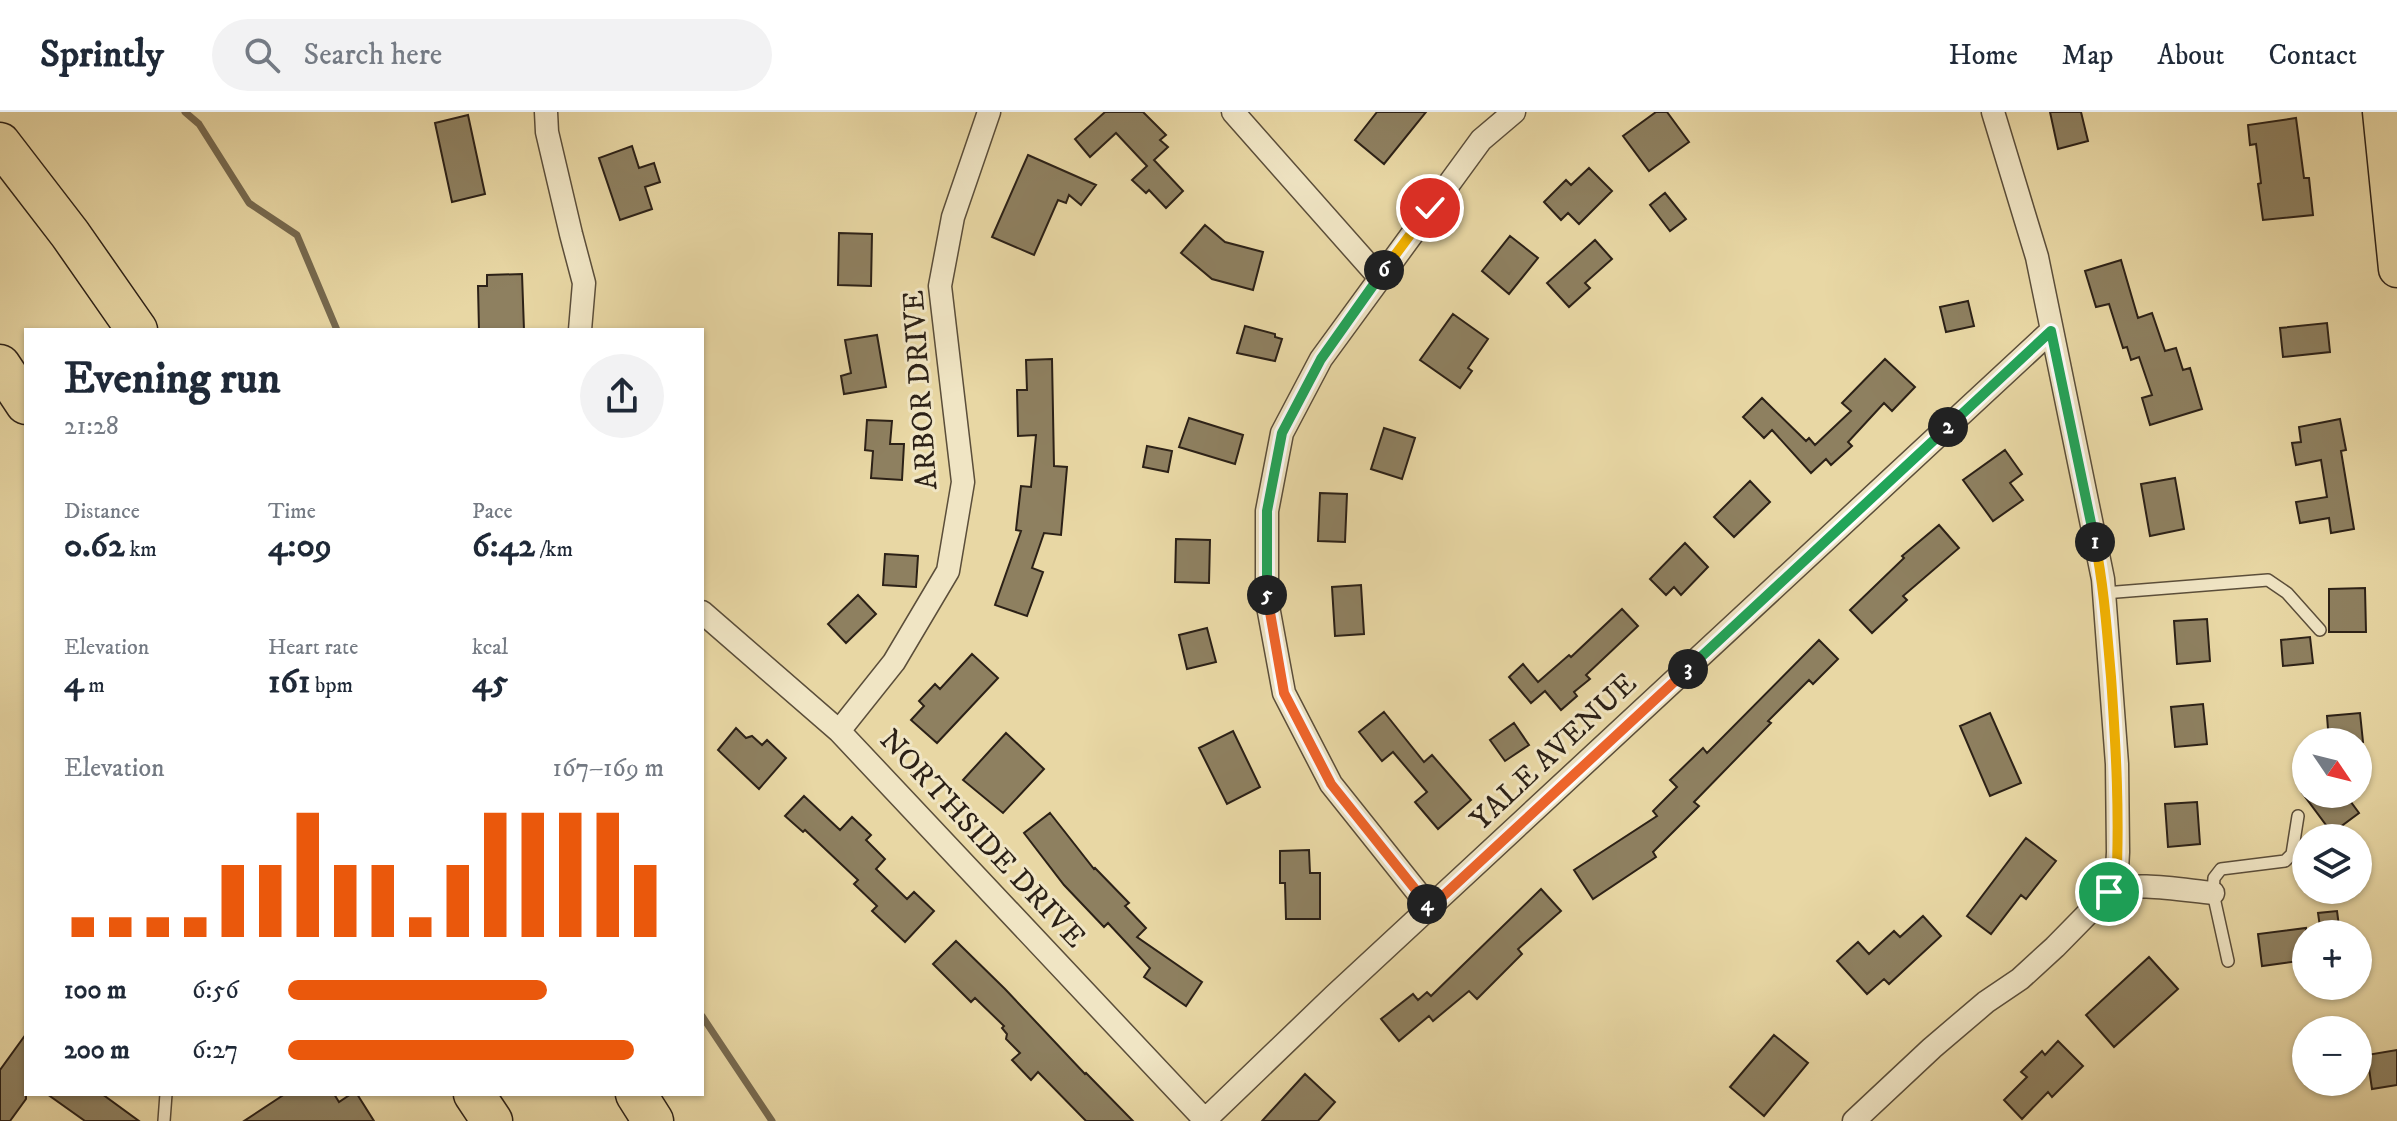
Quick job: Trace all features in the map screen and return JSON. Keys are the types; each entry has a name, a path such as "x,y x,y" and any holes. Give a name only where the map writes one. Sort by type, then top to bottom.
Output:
{"highway":[{"path":"0,143 70,234 136,328"},
{"path":"0,365 24,401"},
{"path":"475,1096 492,1121"},
{"path":"637,1096 653,1121"}],"main road":[{"path":"2381,112 2397,269"}],"street":[{"path":"546,112 547,132 584,283 580,328"},
{"name":"ARBOR DRIVE","path":"839,731 894,662 948,571 963,482 940,286 953,217 989,112"},
{"path":"1233,112 1379,277"},
{"path":"1430,908 1331,784 1284,693 1267,601 1267,511 1282,433 1321,359 1481,140 1514,112"},
{"path":"1993,112 2037,257 2104,593 2117,764 2116,888"},
{"name":"YALE AVENUE","path":"1205,1121 1334,996 2051,331"},
{"name":"NORTHSIDE DRIVE","path":"704,614 839,731 1205,1121"},
{"path":"1854,1121 1954,1029 2032,968 2116,888 2132,886 2213,893"}],"lane":[{"path":"2104,593 2268,580 2287,593 2320,630"},
{"path":"2228,961 2213,893 2214,878 2221,869 2285,861 2292,854 2298,816"},
{"path":"164,1121 166,1096"}],"building":[{"path":"1105,112 1143,112 1166,135 1160,140 1168,147 1154,160 1183,191 1166,208 1149,190 1146,193 1132,180 1147,166 1116,133 1090,157 1075,139"},
{"path":"1377,112 1426,112 1384,164 1355,140"},
{"path":"1656,112 1667,112 1689,142 1649,171 1623,136"},
{"path":"2050,112 2081,112 2088,141 2058,149"},
{"path":"468,115 485,194 452,202 435,123"},
{"path":"2296,118 2304,178 2309,178 2313,215 2263,220 2256,144 2250,145 2248,125"},
{"path":"632,146 639,168 654,163 660,182 645,187 652,209 620,220 599,158"},
{"path":"1028,155 1096,185 1081,205 1069,195 1066,203 1058,200 1034,255 992,237"},
{"path":"1589,168 1612,191 1579,224 1568,213 1561,220 1544,202 1566,180 1571,185"},
{"path":"1665,193 1686,219 1670,231 1650,205"},
{"path":"1205,225 1225,242 1263,252 1253,290 1212,279 1181,253"},
{"path":"839,233 872,234 871,286 838,285"},
{"path":"1510,236 1538,258 1509,294 1482,271"},
{"path":"1595,240 1612,259 1585,283 1590,288 1569,307 1547,283"},
{"path":"2121,260 2138,318 2152,313 2165,351 2176,348 2183,370 2190,368 2202,409 2150,425 2142,398 2152,395 2139,357 2131,360 2127,347 2123,348 2109,304 2096,307 2085,271"},
{"path":"522,274 524,328 479,328 478,286 487,286 487,275"},
{"path":"1968,301 1974,326 1946,332 1940,307"},
{"path":"1453,314 1488,339 1468,368 1472,371 1460,388 1420,360"},
{"path":"2327,323 2330,352 2283,357 2280,328"},
{"path":"1245,326 1282,339 1275,361 1237,353"},
{"path":"877,335 886,387 844,394 841,376 851,373 845,340"},
{"path":"1052,359 1054,466 1067,467 1061,535 1044,533 1032,568 1043,572 1027,616 995,605 1021,531 1016,530 1021,486 1031,487 1036,435 1018,436 1017,390 1027,390 1026,360"},
{"path":"1885,359 1915,387 1892,411 1884,403 1848,442 1852,446 1831,465 1826,459 1811,473 1772,430 1764,438 1743,417 1762,398 1806,441 1809,438 1815,445 1851,411 1842,403"},
{"path":"1189,418 1243,435 1235,464 1179,447"},
{"path":"2340,419 2346,450 2341,451 2354,529 2331,533 2329,518 2300,523 2296,502 2327,497 2321,460 2296,465 2292,443 2301,442 2299,427"},
{"path":"867,420 892,421 890,444 904,444 902,480 871,478 873,451 865,450"},
{"path":"1384,428 1415,438 1402,479 1371,469"},
{"path":"1147,446 1172,451 1168,472 1143,467"},
{"path":"2005,450 2022,474 2010,483 2023,500 1993,521 1963,480"},
{"path":"2175,478 2184,529 2150,536 2141,484"},
{"path":"1750,481 1770,502 1734,537 1714,517"},
{"path":"1320,493 1347,494 1345,542 1318,541"},
{"path":"1939,525 1959,548 1903,596 1907,600 1872,633 1850,610 1904,558 1902,556"},
{"path":"1176,539 1210,540 1209,583 1175,582"},
{"path":"1685,543 1708,567 1681,595 1674,587 1666,595 1650,579"},
{"path":"885,554 918,556 916,587 883,585"},
{"path":"1361,585 1364,634 1335,636 1332,587"},
{"path":"2365,588 2366,632 2329,632 2329,589"},
{"path":"858,595 876,614 846,643 828,624"},
{"path":"1622,609 1638,626 1586,675 1590,679 1574,692 1577,696 1561,710 1545,691 1531,703 1509,677 1523,664 1538,682 1569,655 1571,657"},
{"path":"2207,619 2210,661 2177,664 2174,621"},
{"path":"1207,628 1216,662 1187,669 1179,635"},
{"path":"2310,637 2313,663 2283,666 2281,640"},
{"path":"1819,640 1838,659 1813,684 1809,680 1768,721 1771,723 1694,802 1699,806 1653,852 1656,857 1593,899 1574,870 1657,816 1653,811 1677,787 1670,780 1703,748 1707,753"},
{"path":"972,654 998,678 937,743 911,720 924,706 919,701 935,684 940,689"},
{"path":"2203,704 2207,744 2175,747 2171,707"},
{"path":"1384,712 1424,762 1432,755 1471,800 1438,829 1415,802 1427,792 1393,752 1382,761 1359,732"},
{"path":"1990,713 2021,783 1990,796 1960,726"},
{"path":"2360,713 2362,728 2328,728 2327,716"},
{"path":"1514,723 1529,745 1505,761 1490,740"},
{"path":"736,728 746,738 752,736 762,745 767,740 786,758 759,789 718,750"},
{"path":"1233,731 1260,787 1227,804 1199,748"},
{"path":"1006,733 1044,769 1003,813 963,780"},
{"path":"804,796 840,830 852,817 871,835 866,840 885,859 876,869 907,899 914,892 934,911 905,942 872,911 877,906 854,884 858,880 805,830 803,832 785,816"},
{"path":"2197,802 2200,844 2168,847 2165,804"},
{"path":"2313,808 2355,808 2359,813 2344,824 2325,824"},
{"path":"1050,813 1094,869 1129,903 1125,906 1146,928 1137,937 1202,982 1186,1006 1144,977 1150,968 1108,923 1104,927 1064,885 1024,833"},
{"path":"2026,838 2056,861 2026,899 2021,895 1991,934 1967,916"},
{"path":"1309,850 1310,873 1320,873 1320,919 1286,919 1285,883 1280,883 1280,851"},
{"path":"1541,889 1561,911 1518,949 1522,954 1477,999 1469,991 1433,1021 1429,1016 1399,1041 1381,1019 1413,994 1418,1000 1427,992 1431,996"},
{"path":"2337,911 2338,920 2319,920 2318,913"},
{"path":"1923,916 1941,936 1889,984 1884,979 1867,994 1837,961 1858,942 1869,954 1894,931 1900,937"},
{"path":"2292,930 2292,962 2262,966 2258,934"},
{"path":"956,941 1133,1121 1086,1121 1038,1072 1031,1080 1012,1060 1020,1053 1006,1039 1004,1026 975,998 971,1002 933,964"},
{"path":"2149,957 2178,989 2114,1047 2086,1015"},
{"path":"1774,1035 1808,1063 1764,1116 1730,1087"},
{"path":"24,1037 26,1099 10,1121 0,1121 0,1070"},
{"path":"2058,1041 2083,1066 2052,1097 2048,1092 2022,1119 2004,1100 2027,1077 2021,1072 2042,1051 2045,1055"},
{"path":"2397,1050 2397,1085 2372,1089 2372,1054"},
{"path":"1305,1074 1335,1102 1318,1121 1262,1121"},
{"path":"50,1096 105,1096 139,1121 85,1121"},
{"path":"282,1096 335,1096 339,1102 348,1096 358,1096 374,1121 244,1121"}],"waterway":[{"path":"185,112 199,124 249,203 297,235 336,328"},
{"path":"704,1019 772,1121"}],"route":[{"path":"1430,208 1321,359 1282,433 1267,511 1267,601 1284,693 1331,784 1430,908 2051,331 2103,579 2117,764 2116,888 2109,892"}]}
